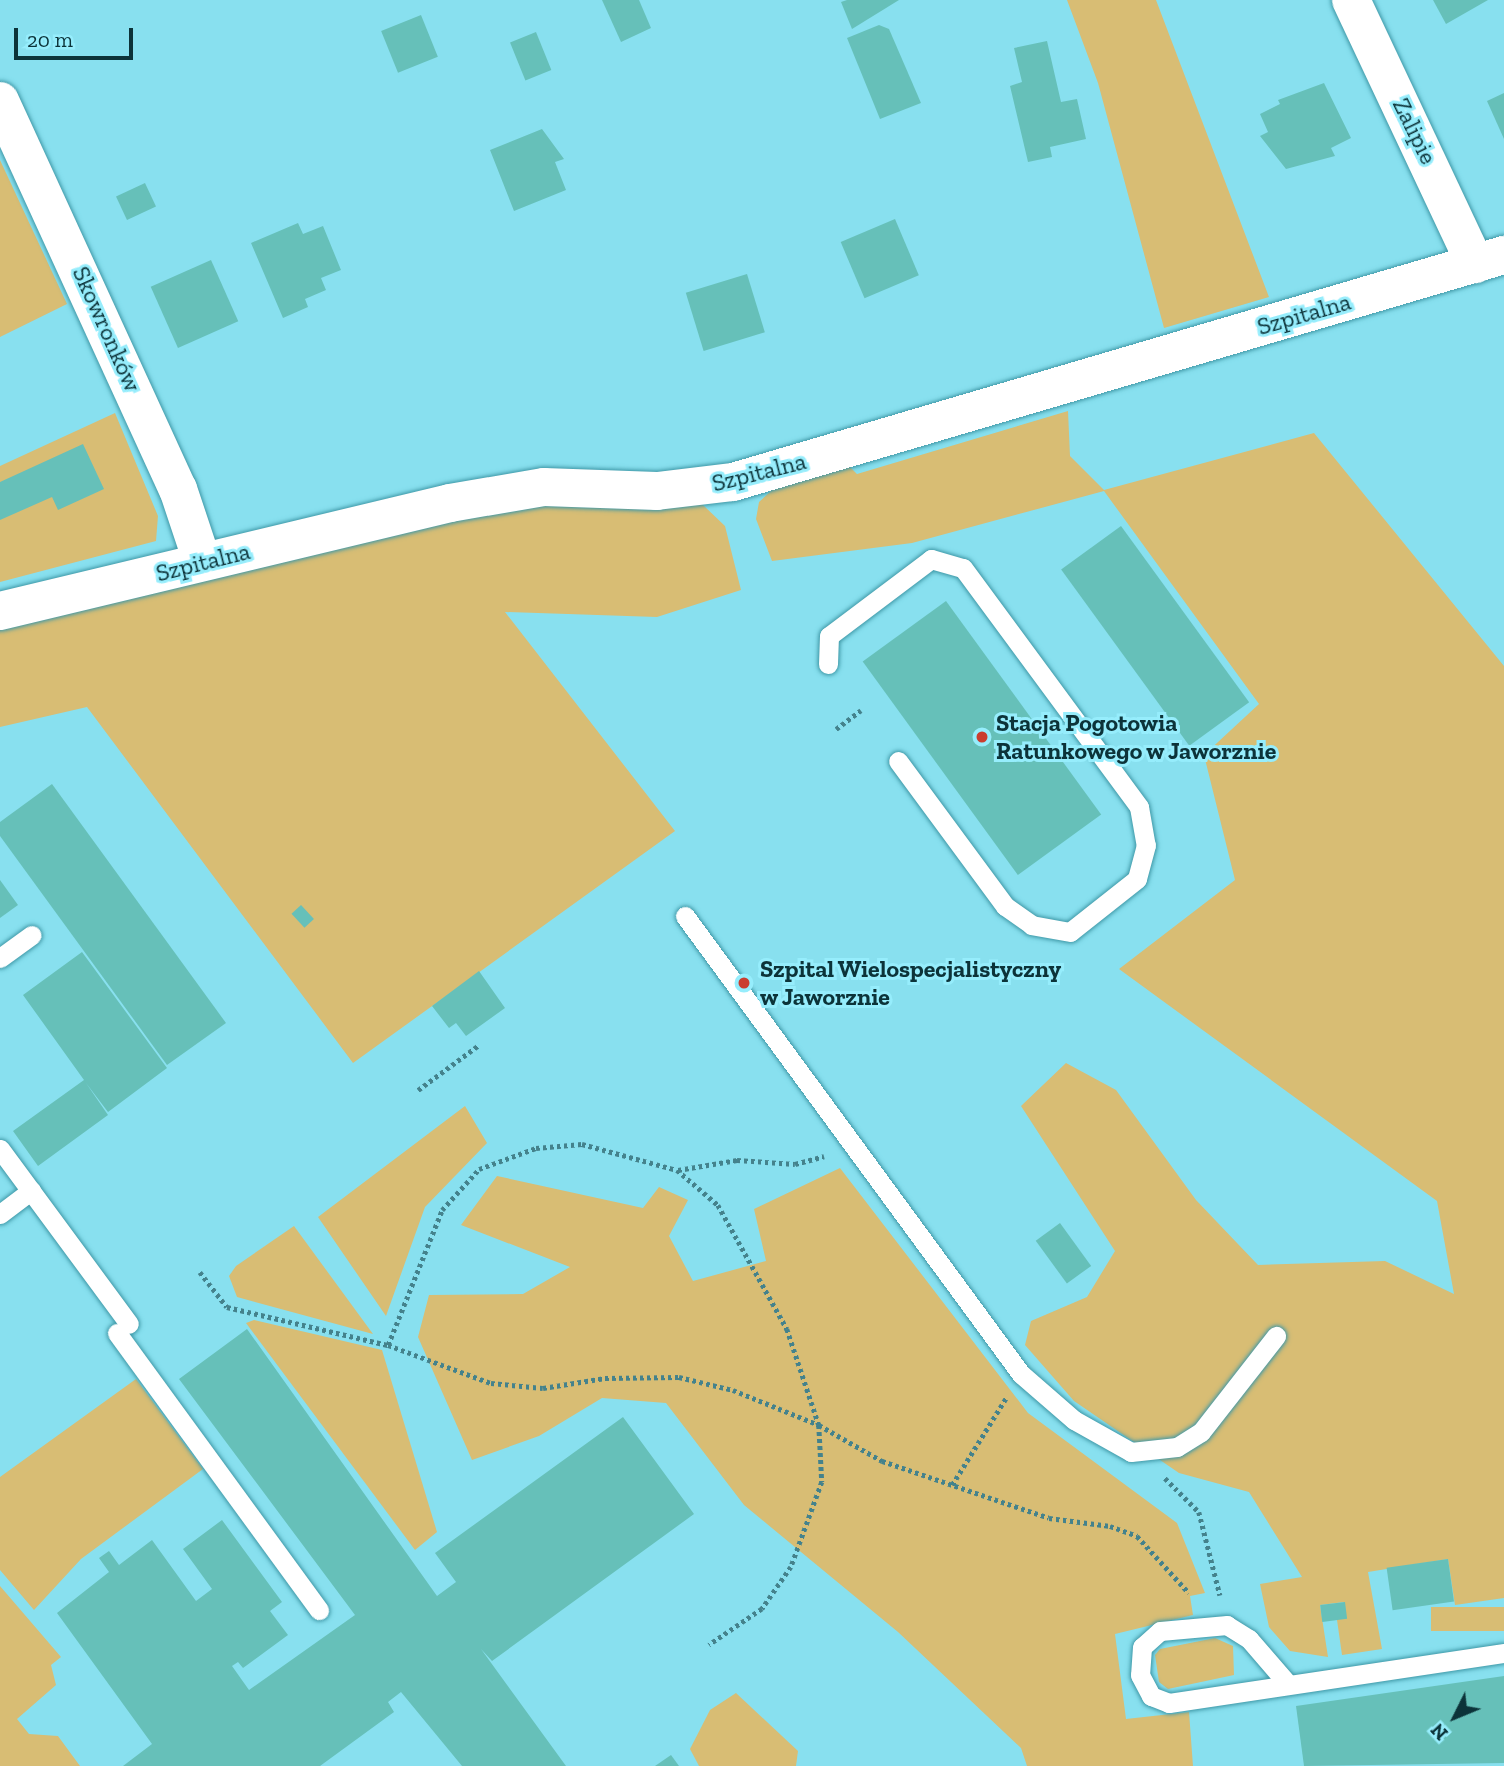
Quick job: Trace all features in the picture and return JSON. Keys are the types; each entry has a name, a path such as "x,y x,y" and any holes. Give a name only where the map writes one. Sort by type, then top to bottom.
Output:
{"street":[{"name":"Zalipie","path":"1351,0 1490,260"},
{"name":"Skowronków","path":"0,101 178,489 202,561"},
{"name":"Szpitalna","path":"0,611 202,561 544,488 657,491 733,482 1490,260"}],"lane":[{"path":"828,664 829,636 930,559 963,568 1139,807 1146,845 1137,879 1070,932 1032,925 1005,906 898,761"},
{"path":"685,916 1021,1374 1074,1420 1131,1452 1177,1447 1201,1432 1276,1336"},
{"path":"0,958 32,935"},
{"path":"0,1149 319,1610"},
{"path":"0,1214 31,1191"},
{"path":"1287,1684 1249,1639 1227,1625 1160,1632 1142,1647 1140,1675 1151,1696 1169,1703 1504,1653"}],"path":[{"path":"836,729 861,710"},
{"path":"418,1090 479,1045"},
{"path":"677,1170 737,1160 795,1164 852,1141"},
{"path":"388,1345 442,1210 479,1169 536,1147 582,1143 677,1170 718,1205 761,1273 788,1329 819,1425 822,1482 791,1567 762,1609 709,1645"},
{"path":"200,1272 227,1307 388,1345 491,1383 543,1388 605,1378 679,1377 733,1390 819,1425 882,1461 1049,1518 1110,1526 1138,1536 1189,1593"},
{"path":"953,1485 1021,1374"},
{"path":"1131,1452 1199,1512 1227,1625"}],"shaded area":[{"path":"1067,0 1156,0 1269,297 1164,328 1098,83"},
{"path":"0,160 67,304 0,337"},
{"path":"1068,411 1070,456 1104,490 1314,433 1504,666 1504,1598 1455,1605 1448,1559 1368,1572 1382,1649 1342,1655 1337,1620 1344,1602 1320,1605 1328,1657 1290,1651 1269,1627 1260,1584 1302,1577 1249,1492 1179,1473 1074,1401 1025,1345 1031,1321 1087,1297 1115,1251 1021,1106 1066,1063 1116,1090 1196,1200 1258,1265 1385,1261 1454,1294 1437,1201 1119,969 1235,880 1204,755 1259,704 1104,491 912,543 772,561 756,519 759,502 772,490 850,467 857,474"},
{"path":"115,413 158,516 156,541 0,582 0,466"},
{"path":"703,505 725,526 741,590 657,617 505,612 675,831 353,1063 87,707 0,727 0,627 449,518 538,506"},
{"path":"465,1106 487,1143 425,1207 386,1316 318,1217"},
{"path":"840,1168 1028,1413 1177,1523 1205,1593 1190,1596 1193,1615 1115,1634 1126,1719 1189,1712 1193,1766 1027,1766 1021,1748 898,1632 744,1505 666,1403 602,1398 539,1436 472,1460 418,1337 429,1295 523,1294 570,1267 461,1225 497,1176 643,1208 659,1187 688,1200 669,1236 693,1281 766,1261 754,1209"},
{"path":"294,1226 373,1334 237,1297 229,1276 236,1266"},
{"path":"254,1320 382,1350 437,1532 415,1550 246,1323"},
{"path":"136,1379 203,1469 81,1559 34,1610 0,1570 0,1477"},
{"path":"0,1586 61,1657 51,1665 56,1685 17,1719 29,1734 58,1736 80,1766 0,1766"},
{"path":"1431,1607 1504,1607 1504,1631 1431,1631"},
{"path":"1215,1638 1233,1646 1234,1675 1168,1689 1159,1682 1155,1655 1160,1649"},
{"path":"736,1693 798,1751 796,1766 699,1766 690,1749 710,1710"}],"building":[{"path":"602,0 639,0 651,28 621,42"},
{"path":"899,0 852,29 841,2"},
{"path":"1433,0 1488,0 1446,24"},
{"path":"421,15 438,57 398,73 381,31"},
{"path":"879,25 889,29 921,103 880,119 847,38"},
{"path":"536,32 551,70 525,81 510,42"},
{"path":"1047,41 1061,102 1077,99 1086,139 1050,147 1052,157 1028,162 1010,86 1022,82 1014,48"},
{"path":"1324,83 1351,138 1331,148 1335,156 1286,169 1260,136 1268,132 1260,114 1280,104 1278,100"},
{"path":"1504,93 1504,139 1487,101"},
{"path":"542,129 564,159 555,162 566,190 514,211 490,150"},
{"path":"145,183 156,207 127,220 116,197"},
{"path":"895,219 919,275 865,298 841,242"},
{"path":"298,223 303,234 323,226 341,270 321,278 326,290 305,299 308,307 283,318 251,243"},
{"path":"211,260 238,321 178,348 151,287"},
{"path":"747,274 765,332 704,351 686,293"},
{"path":"83,444 104,489 58,510 52,497 0,520 0,482"},
{"path":"1121,526 1249,702 1189,746 1061,569"},
{"name":"Stacja Pogotowia Ratunkowego w Jaworznie","path":"946,601 1101,815 1018,875 863,662"},
{"path":"52,784 226,1023 167,1065 0,836 0,822"},
{"path":"0,880 18,905 0,918"},
{"path":"301,905 314,919 304,928 291,914"},
{"path":"82,952 167,1068 108,1112 86,1083 108,1115 38,1166 13,1131 84,1080 23,995"},
{"path":"479,971 505,1008 466,1036 456,1023 449,1028 432,1006"},
{"path":"1060,1223 1091,1266 1067,1284 1036,1241"},
{"path":"247,1329 437,1596 456,1582 435,1553 623,1417 694,1514 492,1661 481,1649 566,1766 462,1766 401,1692 388,1702 394,1712 320,1766 123,1766 152,1744 57,1613 109,1572 99,1558 109,1551 119,1565 152,1540 196,1601 212,1589 183,1549 222,1520 282,1602 270,1611 288,1635 243,1668 238,1662 232,1666 249,1690 355,1615 179,1379"},
{"path":"1448,1559 1454,1602 1393,1610 1387,1568"},
{"path":"1345,1602 1347,1619 1322,1622 1320,1605"},
{"path":"1504,1676 1504,1763 1304,1766 1296,1706"},
{"path":"671,1755 679,1766 655,1766"}],"place":[{"name":"Stacja Pogotowia Ratunkowego w Jaworznie","path":"982,737"},
{"name":"Szpital Wielospecjalistyczny w Jaworznie","path":"744,983"}]}
